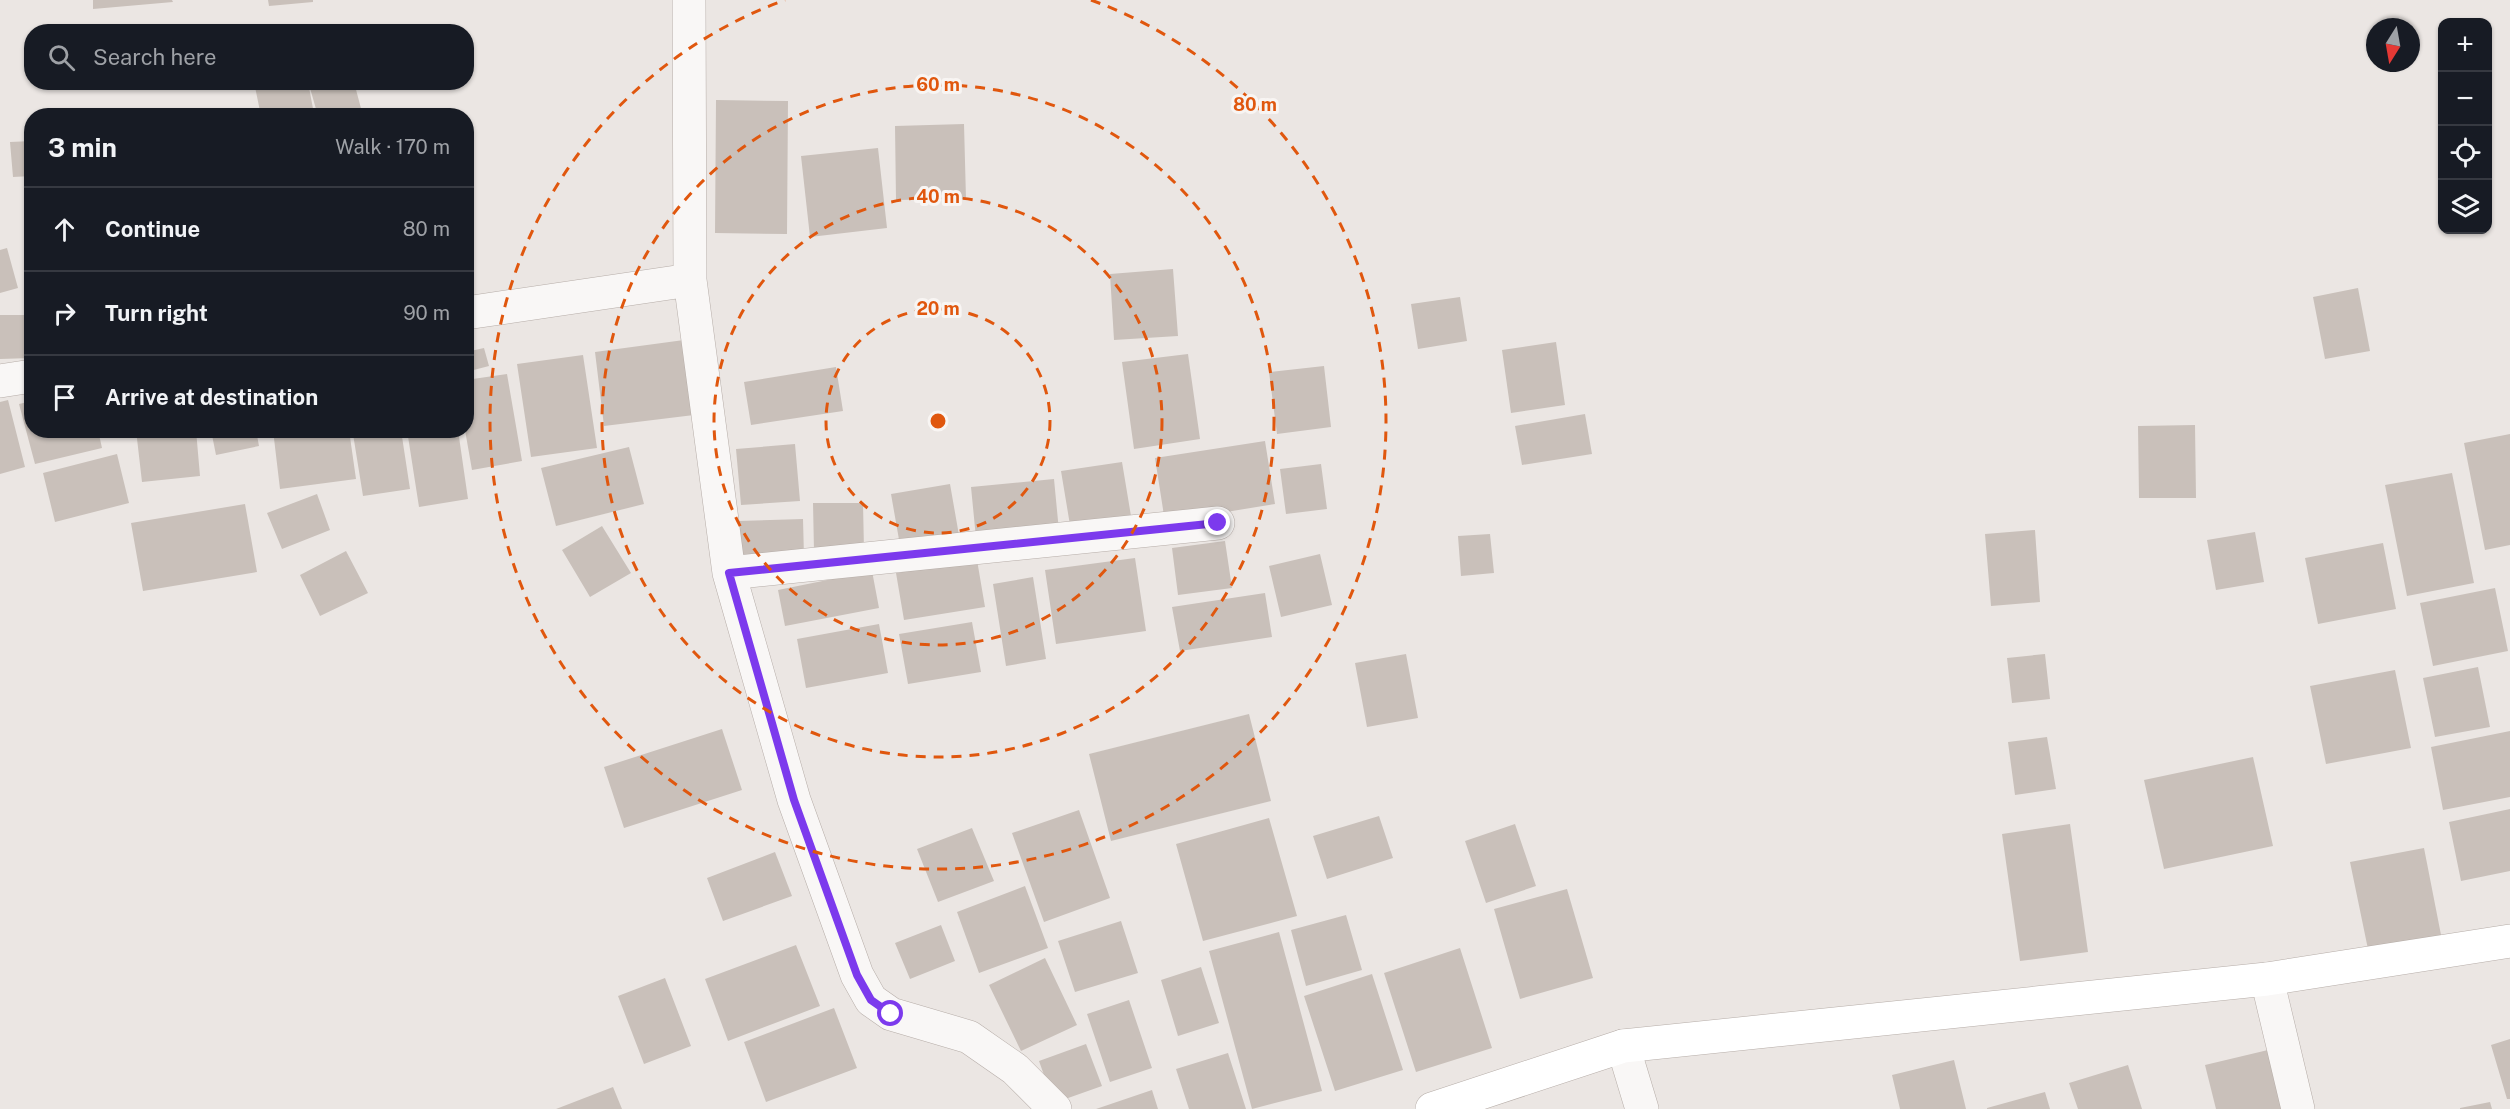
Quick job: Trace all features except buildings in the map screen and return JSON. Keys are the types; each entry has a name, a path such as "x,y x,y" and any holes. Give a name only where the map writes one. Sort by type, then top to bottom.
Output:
{"street":[{"path":"689,0 690,280 729,573 794,800 857,975 871,1000 891,1014 969,1037 1015,1069 1055,1109"},
{"path":"474,312 690,280"},
{"path":"0,381 24,377"},
{"path":"729,573 1218,523"},
{"path":"1432,1109 1623,1046 2267,979 2510,941"},
{"path":"2267,979 2298,1109"},
{"path":"1623,1046 1642,1109"}],"route":[{"path":"891,1014 871,1000 857,975 794,800 729,573 1218,523"}]}
